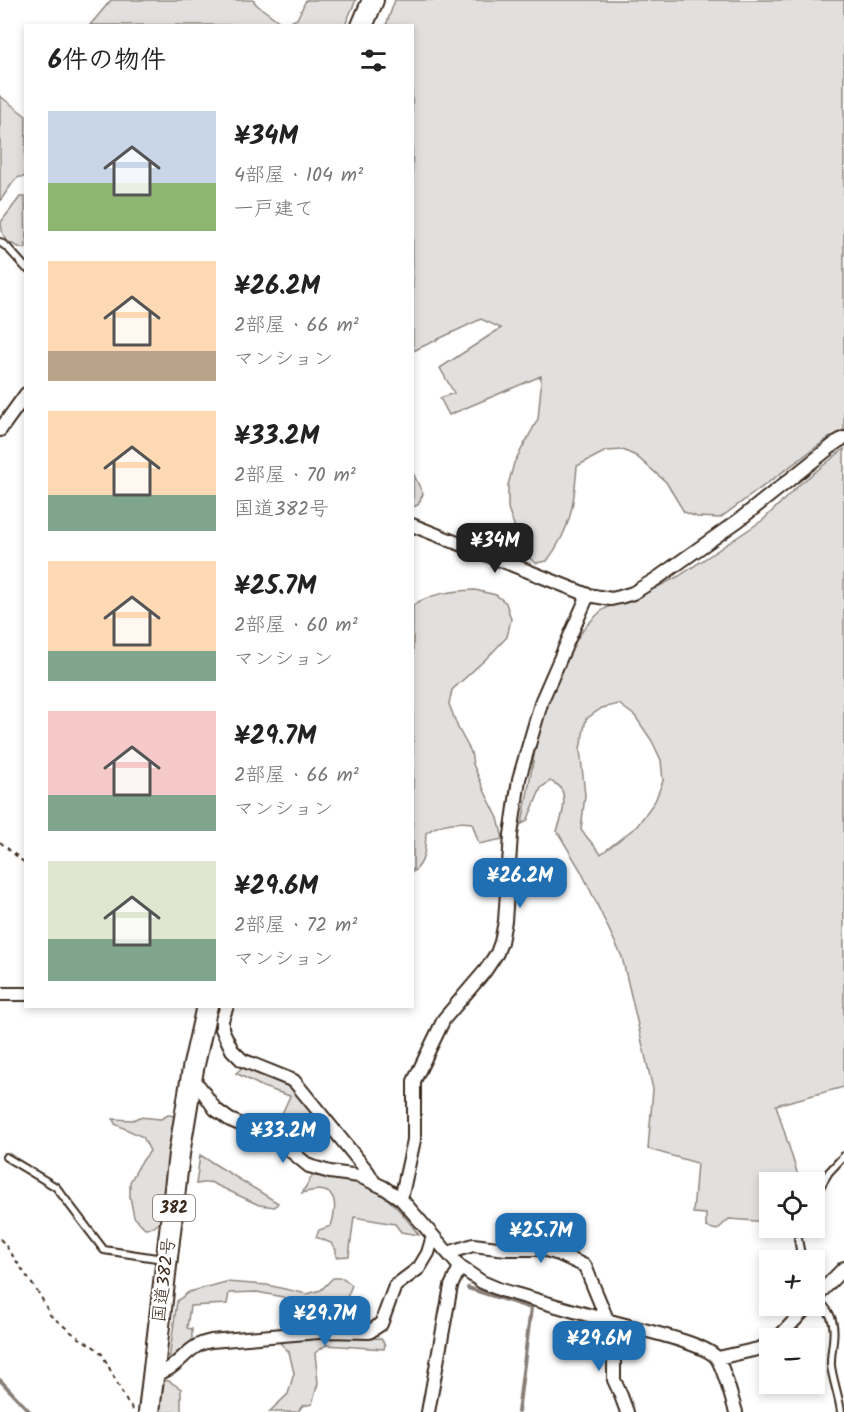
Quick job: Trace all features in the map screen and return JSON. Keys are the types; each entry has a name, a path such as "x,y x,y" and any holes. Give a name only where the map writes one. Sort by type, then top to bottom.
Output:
{"highway":[{"path":"363,24 373,0"},
{"name":"国道382号","path":"149,1412 179,1154 207,1008"}],"street":[{"path":"0,430 24,397"},
{"path":"414,526 588,595 611,599 633,593 656,579 739,520 844,438"},
{"path":"401,1199 414,1140 414,1081 444,1020 485,971 497,953 501,942 505,921 511,835 519,779 542,700 588,595"},
{"path":"0,994 24,994"},
{"path":"226,1008 222,1029 232,1050 242,1060 294,1081 374,1182"},
{"path":"191,1083 199,1086 215,1109 230,1120 276,1139 309,1166 359,1176 390,1190 401,1199 460,1267 482,1282 501,1290 702,1348 717,1358 736,1412"},
{"path":"153,1373 162,1373 198,1345 211,1341 330,1332 369,1332 381,1324 395,1286 419,1268 428,1252 433,1236"},
{"path":"448,1254 473,1245 506,1249 543,1249 585,1266 608,1320 614,1345 614,1380 627,1412"},
{"path":"428,1412 451,1286 460,1267"},
{"path":"825,1288 844,1268"},
{"path":"787,1328 798,1316"},
{"path":"717,1358 759,1349"}],"lane":[{"path":"0,242 24,266"},
{"path":"825,1179 844,1156"},
{"path":"6,1157 56,1187 104,1250 167,1259"},
{"path":"825,1310 830,1314 832,1321 834,1334 831,1359 841,1412"}],"path":[{"path":"0,842 24,862"},
{"path":"0,1239 41,1297 50,1315 102,1354 127,1402 135,1412"}],"shaded area":[{"path":"111,0 253,0 283,24 91,24"},
{"path":"306,0 356,0 345,24 286,24 297,19"},
{"path":"395,0 844,0 844,430 826,440 720,518 697,517 684,512 666,482 636,456 623,450 606,451 577,466 570,516 561,538 547,561 536,563 519,550 516,531 508,508 508,485 514,463 538,419 541,376 449,415 440,398 454,393 440,368 501,328 481,319 414,351 414,24 386,24"},
{"path":"0,96 24,114 24,177 19,177 14,181 0,201"},
{"path":"20,197 24,197 24,249 6,240 2,233 1,222"},
{"path":"844,449 844,1087 776,1105 797,1172 759,1172 759,1221 729,1219 717,1230 706,1227 706,1214 693,1213 697,1163 648,1149 653,1089 622,957 581,871 557,831 564,802 559,786 550,781 541,788 527,821 522,824 540,722 553,686 574,643 586,626 601,611 613,604 626,603 679,576 763,520 800,484","holes":["619,704 635,716 652,741 661,760 663,781 655,801 637,826 601,854 581,830 585,795 580,749 586,719 602,708"]},
{"path":"414,475 423,494 418,505 414,507"},
{"path":"475,590 496,595 506,603 511,619 507,637 452,690 449,704 498,818 503,839 479,844 472,823 442,825 426,833 423,859 414,871 414,604 435,595"},
{"path":"243,1067 292,1085 318,1119 312,1126 308,1120 290,1143 275,1129 290,1096 263,1087 236,1073"},
{"path":"168,1115 175,1116 160,1222 154,1227 145,1228 134,1217 130,1182 150,1151 143,1137 115,1124 113,1119 133,1120 139,1117 161,1119"},
{"path":"200,1155 278,1203 275,1207 259,1205 210,1182 196,1184"},
{"path":"312,1176 330,1177 369,1185 393,1204 419,1235 401,1232 395,1224 354,1217 349,1256 336,1257 336,1250 331,1243 316,1237 319,1230 331,1226 334,1216 334,1200 331,1195 321,1190 302,1193"},
{"path":"333,1278 343,1278 352,1285 344,1305 328,1324 317,1324 301,1304 283,1297 257,1292 229,1293 227,1304 190,1306 187,1328 192,1329 192,1344 169,1360 177,1301 189,1292 226,1282 267,1285 307,1294 321,1290"},
{"path":"381,1338 385,1345 384,1349 326,1345 315,1353 318,1383 312,1404 302,1406 298,1412 269,1412 288,1394 294,1373 289,1352 279,1342 290,1339"},
{"path":"162,1380 169,1381 181,1389 181,1412 160,1412"}],"waterway":[{"path":"468,1288 531,1308 518,1412"},
{"path":"0,1380 30,1412"}]}
